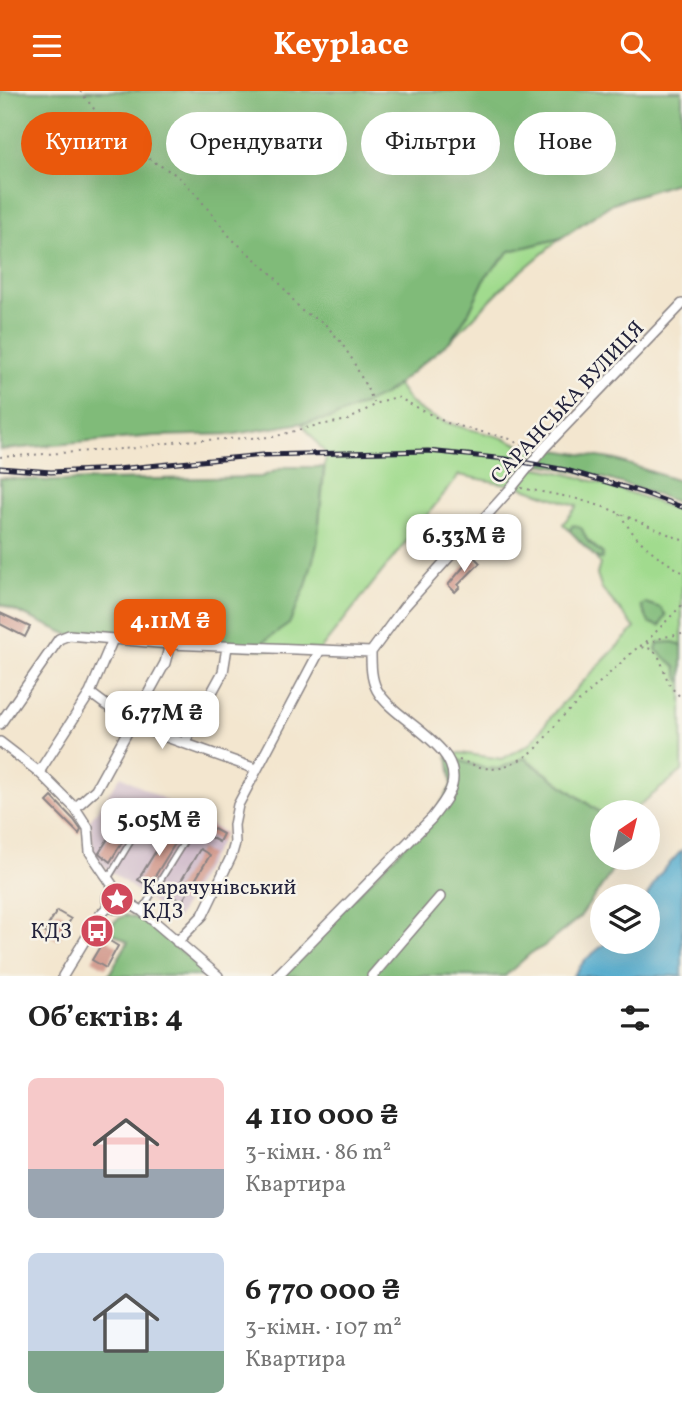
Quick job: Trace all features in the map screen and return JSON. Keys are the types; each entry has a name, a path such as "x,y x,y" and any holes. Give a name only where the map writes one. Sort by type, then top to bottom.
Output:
{"street":[{"name":"САРАНСЬКА ВУЛИЦЯ","path":"371,652 404,607 538,456 682,304"},
{"path":"0,724 59,639 69,635 170,644 371,652 377,690 448,757 453,771 452,785 432,818 277,976"},
{"path":"39,772 90,693 113,639"},
{"path":"75,808 96,789 165,663 170,644"},
{"path":"184,743 223,671 227,647"},
{"path":"177,942 203,915 232,857 236,843 234,825 238,805 320,650"},
{"path":"90,693 133,725 256,769"},
{"path":"0,742 39,772 75,808 88,828 90,852 115,889 124,892 127,902 142,911 218,976"},
{"path":"109,906 107,897 115,889"},
{"path":"372,976 440,897"},
{"path":"109,906 119,909 127,902"},
{"path":"63,976 100,915 109,906"}],"lane":[{"path":"108,877 149,811"},
{"path":"142,911 187,837"}],"path":[{"path":"80,91 120,142 177,176 195,193 231,238 273,275 302,311 324,323 352,359 376,405"},
{"path":"0,457 272,436 348,421 390,398 403,398 447,423 510,439 538,456"},
{"path":"513,486 574,498 620,513 682,540"},
{"path":"620,513 628,528 644,546 682,572"},
{"path":"448,757 483,768 498,769 524,758 537,748 561,718 646,642 682,605"},
{"path":"646,642 682,634"},
{"path":"637,648 644,647 656,654 664,666 666,679 673,691 682,698"}],"shaded area":[{"path":"121,776 225,833 176,920 102,865 94,853 90,820"}],"green space":[{"path":"0,91 682,91 682,181 613,203 561,238 510,251 486,276 469,312 450,341 384,395 333,418 235,434 154,436 0,450"},
{"path":"561,238 506,284 450,341 469,312 486,276 510,251"},
{"path":"398,385 411,403 425,413 457,426 506,439 536,454 511,485 459,475 320,650 253,649 317,545 326,454 302,424 352,410"},
{"path":"544,448 616,460 682,482 682,504 608,479 533,463"},
{"path":"285,467 324,467 317,545 306,586 289,624 253,649 69,635 0,604 0,478 53,481 261,477"},
{"path":"533,467 609,486 682,512 682,771 646,800 590,800 590,805 525,758 498,769 483,768 448,757 460,753 502,759 530,744 557,709 635,628 602,589 597,574 600,564 595,557 600,559 603,554 572,526 570,531 563,524 577,506 518,486"},
{"path":"575,525 582,529 588,542 603,554 602,559 595,557 570,531"},
{"path":"646,603 661,608 666,615 660,626 649,623 641,606"},
{"path":"673,642 682,645 682,682 676,667 656,650 658,643"},
{"path":"448,757 483,768 498,769 524,758 590,805 590,870 612,870 603,884 590,884 590,903 580,917 505,976 277,976 432,818 452,785"},
{"path":"125,915 143,920 211,976 108,976 128,942 109,931 115,921"}],"water":[{"path":"682,850 682,976 573,976 592,954 660,954 660,884 654,884"}],"building":[{"path":"473,556 480,563 458,585 460,587 455,592 448,585"},
{"path":"0,613 30,627 25,637 0,624"},
{"path":"52,797 74,820 81,830 79,834 47,802"},
{"path":"128,807 139,814 110,862 99,853"},
{"path":"181,811 223,834 219,842 177,819"},
{"path":"169,830 179,837 149,886 138,880"},
{"path":"200,849 210,855 182,902 172,896"},
{"path":"57,911 71,919 58,940 44,932"},
{"path":"105,938 118,946 106,968 92,960"}],"railway":[{"path":"0,468 51,472 117,469 263,455 428,451 506,459 566,470 682,507"}],"place":[{"name":"Карачунівський КДЗ","path":"117,899"},
{"name":"КДЗ","path":"97,931"}]}
